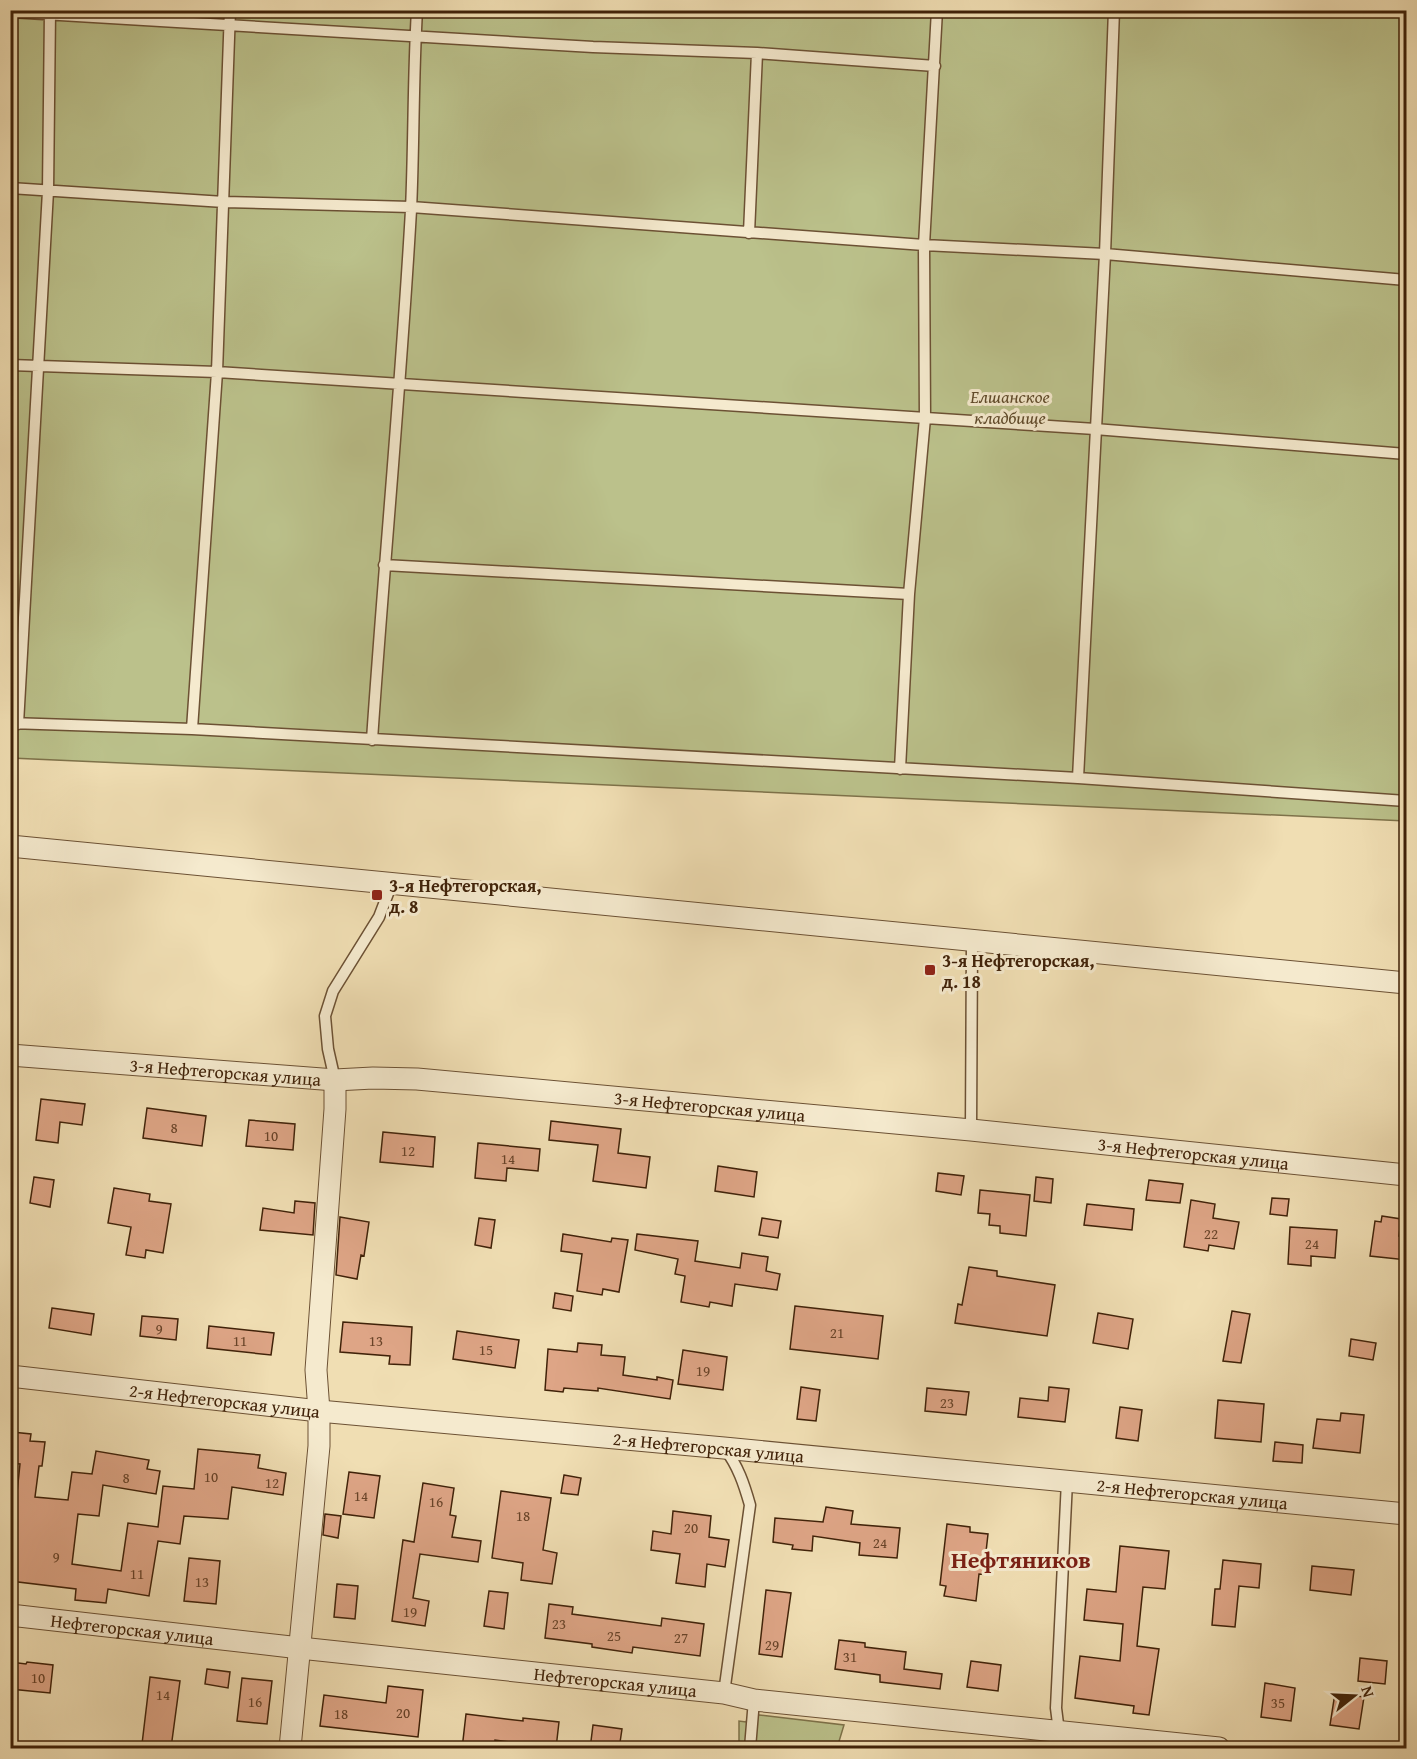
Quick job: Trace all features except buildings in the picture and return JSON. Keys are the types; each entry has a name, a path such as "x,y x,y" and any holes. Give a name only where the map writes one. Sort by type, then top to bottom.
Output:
{"street":[{"path":"10,846 1407,983"},
{"name":"3-я Нефтегорская улица","path":"10,1055 335,1080 417,1079 971,1130 1407,1174"},
{"path":"290,1749 319,1446 319,1411 315,1370 335,1108 335,1080"},
{"name":"2-я Нефтегорская улица","path":"10,1376 319,1411 1407,1514"},
{"name":"Нефтегорская улица","path":"10,1615 724,1693 754,1700 1064,1740 1219,1749"}],"lane":[{"path":"192,729 217,372 230,10"},
{"path":"372,740 400,384 411,207 417,10"},
{"path":"900,770 909,594 925,418 924,245 937,10"},
{"path":"1078,778 1105,254 1114,10"},
{"path":"10,12 593,47 758,53 934,66"},
{"path":"50,13 48,190 39,367 14,723 192,729 900,770 1078,778 1407,801"},
{"path":"749,233 758,53"},
{"path":"10,188 224,202 411,207 924,245 1105,254 1407,280"},
{"path":"10,365 217,372 1095,429 1407,454"},
{"path":"384,565 909,594"},
{"path":"335,1080 328,1049 325,1016 333,991 379,917 392,883"},
{"path":"971,1130 972,941"},
{"path":"724,1448 745,1485 750,1504 724,1693"},
{"path":"1064,1740 1056,1708 1067,1481"},
{"path":"750,1749 754,1700"}],"green space":[{"name":"Елшанское кладбище","path":"11,11 1406,11 1406,821 11,758"},
{"path":"749,1715 844,1725 837,1748 739,1748 739,1721 746,1722"}],"place":[{"name":"3-я Нефтегорская, д. 8","path":"377,895"},
{"name":"3-я Нефтегорская, д. 18","path":"930,970"}],"district":[{"name":"Нефтяников","path":"1021,1559"}]}
